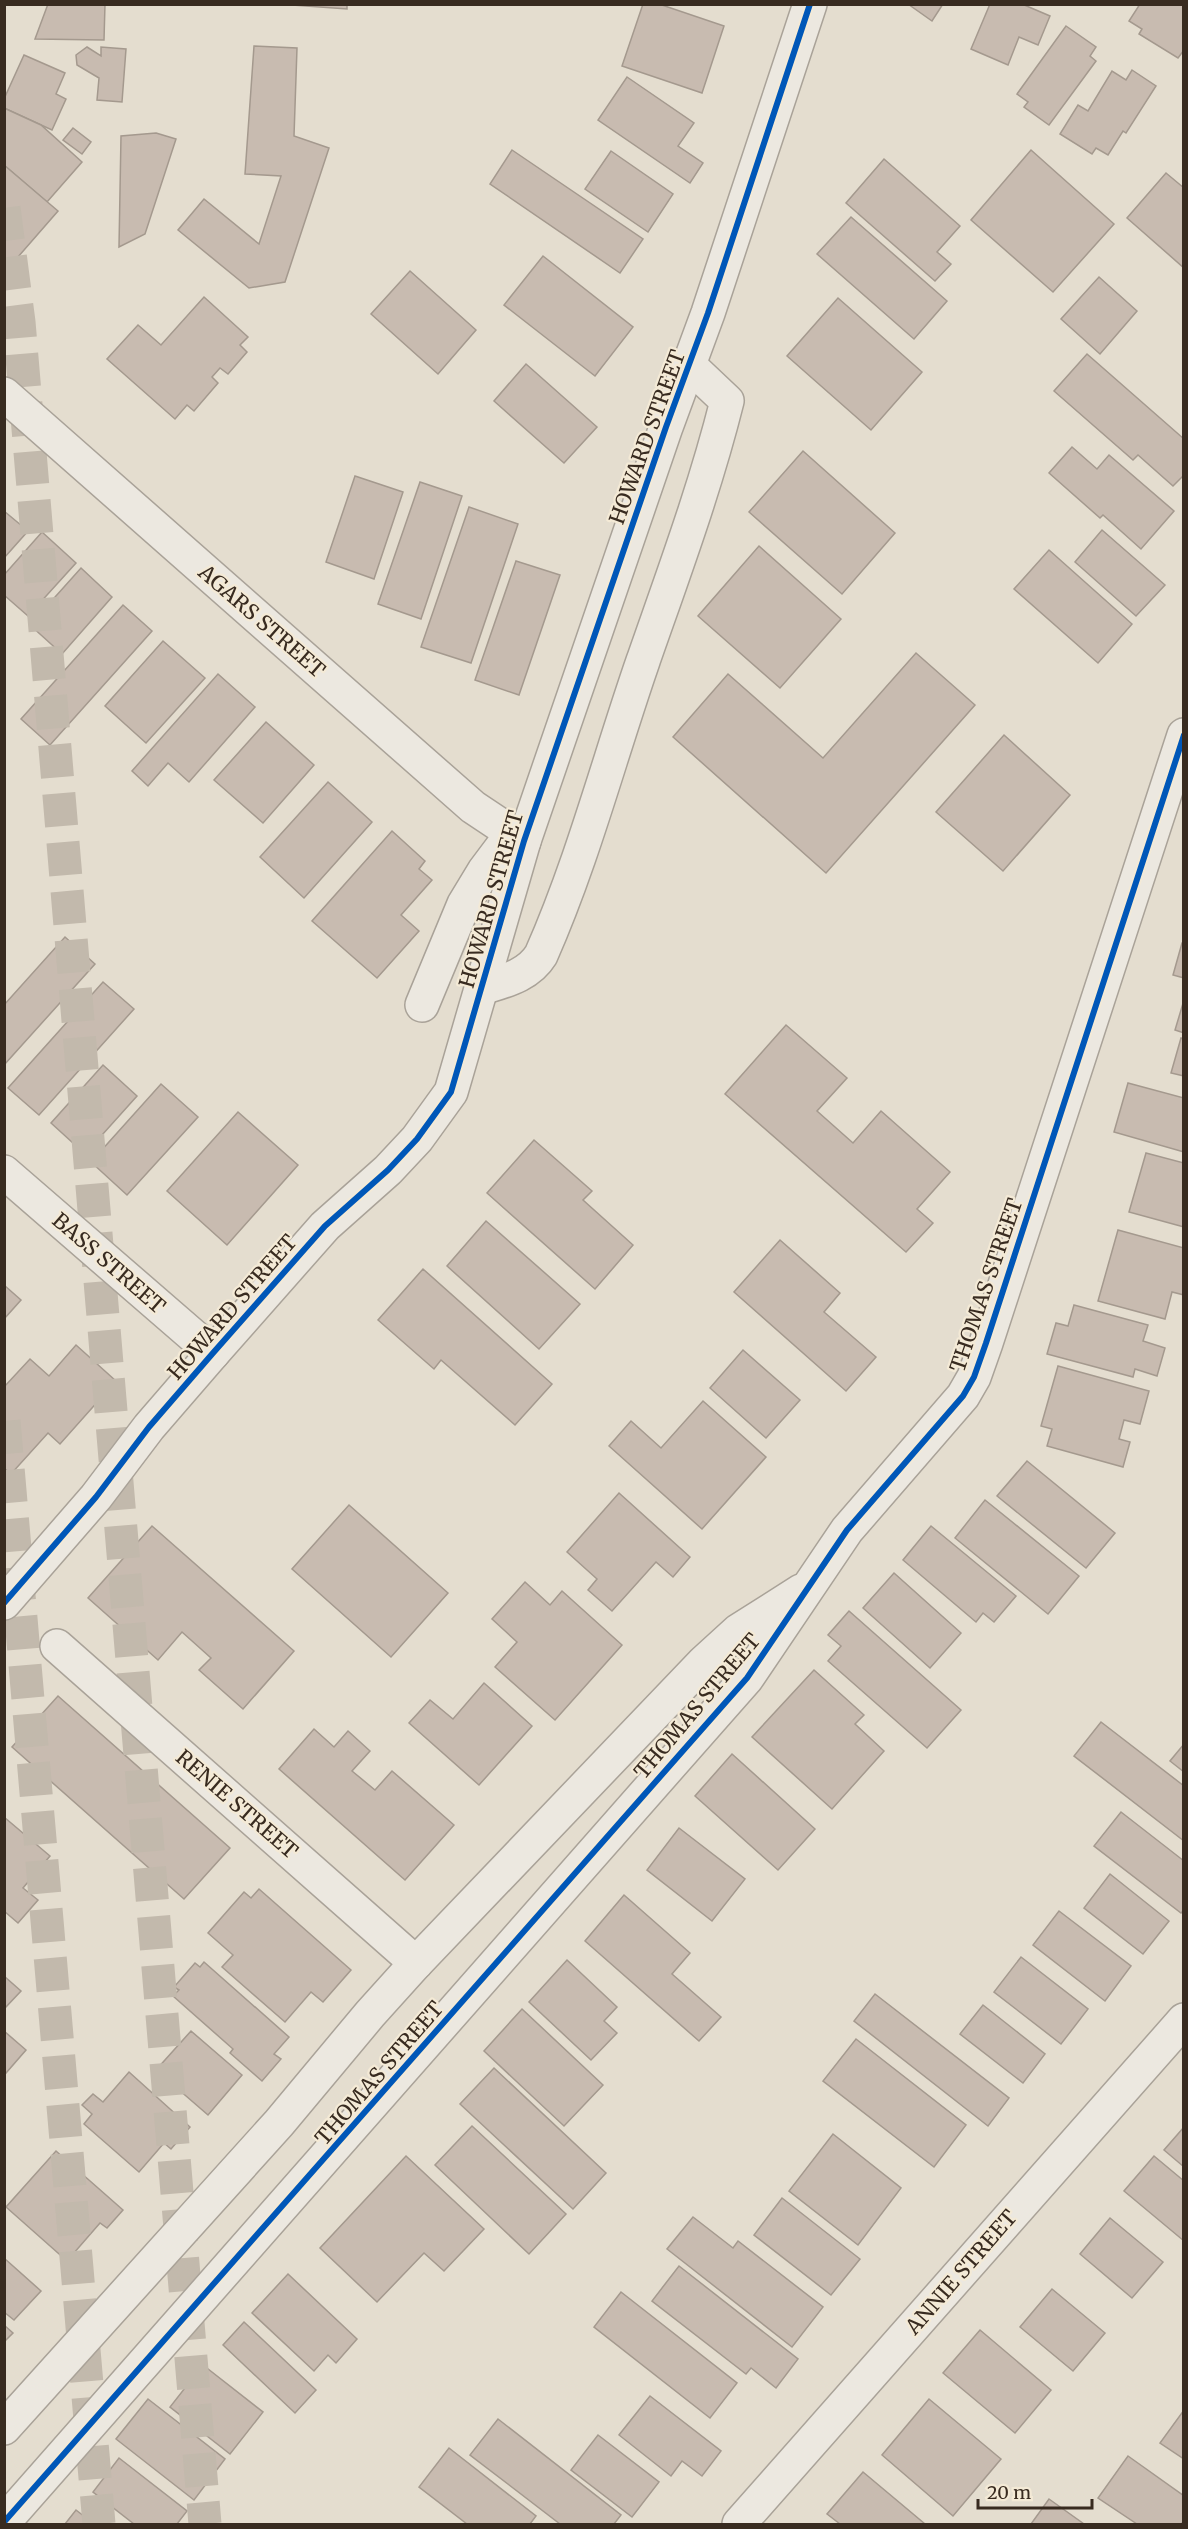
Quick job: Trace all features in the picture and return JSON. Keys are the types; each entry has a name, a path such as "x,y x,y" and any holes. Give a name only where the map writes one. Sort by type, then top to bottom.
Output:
{"street":[{"name":"HOWARD STREET","path":"4,1603 96,1497 149,1427 213,1353 326,1226 403,1154 439,1112 454,1085 482,988 518,838 690,366 810,4"},
{"name":"HOWARD STREET","path":"482,988 522,974 536,963 543,951 586,837 666,599 713,455 727,401 690,366"},
{"name":"AGARS STREET","path":"4,394 472,807 518,838"},
{"name":"THOMAS STREET","path":"4,2522 747,1678 847,1530 963,1395 974,1377 1184,735"},
{"path":"422,1005 464,904 484,871 518,838"},
{"name":"BASS STREET","path":"4,1172 213,1353"},
{"name":"THOMAS STREET","path":"4,2428 279,2123 416,1963 704,1662 738,1631 807,1587"},
{"name":"RENIE STREET","path":"57,1646 416,1963"},
{"name":"ANNIE STREET","path":"739,2524 1184,2020"}],"building":[{"path":"48,4 105,4 104,40 35,39"},
{"path":"278,4 347,4 347,9"},
{"path":"643,4 659,4 724,26 702,93 622,66"},
{"path":"908,4 943,4 932,21"},
{"path":"990,4 1022,4 1050,16 1038,45 1019,37 1008,65 971,49"},
{"path":"1140,4 1184,4 1184,50 1178,58 1139,34 1142,29 1129,21"},
{"path":"1066,26 1096,47 1090,56 1096,61 1049,125 1024,107 1028,102 1017,94"},
{"path":"254,46 297,48 294,136 329,148 285,282 249,288 178,230 204,199 259,244 281,176 245,174"},
{"path":"87,47 101,56 101,47 126,49 122,102 97,100 99,78 77,65 76,55"},
{"path":"24,55 65,73 56,94 66,99 52,130 4,108 4,99"},
{"path":"1132,70 1156,86 1126,133 1123,131 1108,155 1096,148 1092,154 1060,134 1078,105 1088,111 1112,71 1126,80"},
{"path":"627,77 694,123 678,146 703,163 690,183 598,120"},
{"path":"4,108 41,125 82,162 47,202 4,165"},
{"path":"73,128 91,142 82,154 63,140"},
{"path":"156,133 176,139 145,234 119,247 121,136"},
{"path":"512,150 643,239 620,273 490,184"},
{"path":"1031,150 1114,224 1053,292 971,220"},
{"path":"611,151 673,194 648,232 585,189"},
{"path":"884,159 960,226 937,252 951,264 935,281 846,203"},
{"path":"4,165 58,211 4,273"},
{"path":"1166,173 1184,188 1184,268 1127,218"},
{"path":"851,217 947,301 914,339 817,254"},
{"path":"543,256 633,327 595,376 504,305"},
{"path":"410,271 476,330 438,374 371,314"},
{"path":"1099,277 1137,311 1100,354 1061,319"},
{"path":"204,297 248,337 240,345 247,352 228,374 220,368 212,377 218,383 194,411 187,405 175,419 107,359 138,325 161,345"},
{"path":"838,298 922,372 871,430 787,356"},
{"path":"1087,354 1184,439 1184,475 1173,486 1138,455 1133,460 1054,391"},
{"path":"526,364 597,427 564,463 494,401"},
{"path":"1072,447 1097,469 1109,455 1174,511 1141,549 1103,515 1100,518 1049,473"},
{"path":"803,451 895,533 842,594 749,512"},
{"path":"355,476 403,492 374,579 326,562"},
{"path":"420,482 462,496 421,619 378,604"},
{"path":"469,507 518,524 471,663 421,647"},
{"path":"4,511 28,531 4,558"},
{"path":"1102,530 1165,585 1136,616 1075,562"},
{"path":"42,532 76,563 28,616 4,595 4,575"},
{"path":"759,546 841,619 780,688 698,616"},
{"path":"1049,550 1132,624 1098,663 1014,589"},
{"path":"516,561 560,575 519,695 475,680"},
{"path":"81,568 112,597 62,654 30,625"},
{"path":"123,605 152,631 50,745 21,719"},
{"path":"163,641 205,678 146,743 105,706"},
{"path":"916,653 975,705 826,873 673,737 728,674 823,758"},
{"path":"218,674 255,707 189,782 168,763 148,786 132,771"},
{"path":"266,722 314,765 263,823 214,780"},
{"path":"1004,735 1070,795 1003,871 936,812"},
{"path":"328,782 372,822 304,898 260,857"},
{"path":"392,831 425,861 419,869 432,880 401,915 419,931 377,978 312,921"},
{"path":"65,937 95,964 4,1065 4,1005"},
{"path":"1182,943 1184,943 1184,978 1173,975"},
{"path":"103,982 134,1009 39,1115 8,1088"},
{"path":"1184,1000 1184,1033 1175,1030"},
{"path":"786,1025 847,1078 817,1111 853,1143 881,1111 950,1172 917,1209 933,1223 906,1252 725,1094"},
{"path":"1181,1038 1184,1039 1184,1076 1171,1073"},
{"path":"103,1065 137,1096 85,1154 51,1123"},
{"path":"1128,1083 1184,1098 1184,1152 1114,1132"},
{"path":"161,1084 198,1117 127,1195 91,1162"},
{"path":"238,1112 298,1165 227,1245 167,1191"},
{"path":"534,1140 592,1191 583,1200 633,1245 595,1289 487,1193"},
{"path":"1146,1153 1184,1163 1184,1227 1129,1212"},
{"path":"486,1221 580,1304 539,1349 447,1266"},
{"path":"1118,1230 1184,1248 1184,1295 1172,1292 1165,1319 1098,1301"},
{"path":"780,1240 840,1293 824,1312 876,1357 846,1391 734,1292"},
{"path":"423,1269 552,1384 515,1425 441,1360 434,1369 378,1320"},
{"path":"4,1285 21,1300 4,1319"},
{"path":"1074,1305 1148,1325 1143,1341 1165,1348 1157,1376 1135,1369 1133,1377 1047,1354 1056,1323 1068,1326"},
{"path":"76,1345 116,1381 60,1444 48,1433 11,1474 4,1468 4,1387 30,1359 49,1376"},
{"path":"743,1350 800,1400 766,1438 710,1388"},
{"path":"1058,1366 1149,1391 1140,1424 1124,1420 1119,1439 1130,1442 1123,1467 1047,1446 1052,1429 1041,1426"},
{"path":"703,1401 766,1457 702,1529 609,1446 631,1421 661,1448"},
{"path":"1027,1461 1115,1533 1086,1568 997,1496"},
{"path":"619,1493 690,1557 673,1577 656,1562 612,1611 588,1590 597,1579 567,1552"},
{"path":"985,1500 1079,1576 1048,1614 955,1538"},
{"path":"349,1505 448,1593 391,1657 292,1569"},
{"path":"152,1526 294,1651 243,1709 199,1670 211,1658 182,1632 158,1660 88,1598"},
{"path":"931,1526 1016,1596 994,1622 983,1613 976,1622 903,1560"},
{"path":"894,1573 961,1633 930,1668 863,1608"},
{"path":"525,1582 550,1605 562,1591 622,1645 555,1720 495,1667 517,1642 492,1619"},
{"path":"849,1611 961,1710 927,1748 828,1661 841,1646 828,1635"},
{"path":"814,1670 864,1715 855,1724 884,1751 832,1809 752,1737"},
{"path":"484,1683 532,1726 479,1785 409,1723 430,1700 453,1719"},
{"path":"58,1696 230,1848 184,1899 12,1747"},
{"path":"1101,1722 1184,1786 1184,1841 1074,1756"},
{"path":"314,1729 334,1747 348,1731 370,1751 352,1771 375,1790 392,1771 454,1825 405,1880 279,1769"},
{"path":"1184,1744 1184,1772 1170,1761"},
{"path":"732,1754 815,1829 778,1870 695,1796"},
{"path":"1121,1812 1184,1861 1184,1910 1181,1913 1094,1846"},
{"path":"4,1817 50,1856 23,1888 38,1900 18,1923 4,1911"},
{"path":"679,1828 745,1879 712,1921 647,1870"},
{"path":"1110,1874 1169,1921 1143,1954 1084,1908"},
{"path":"259,1889 351,1970 323,2002 311,1992 285,2022 222,1967 233,1955 208,1933 244,1892 251,1898"},
{"path":"624,1895 690,1953 672,1974 721,2017 699,2041 585,1941"},
{"path":"1059,1911 1131,1966 1105,2001 1033,1945"},
{"path":"1021,1957 1088,2009 1061,2044 994,1992"},
{"path":"567,1960 617,2007 604,2021 617,2033 591,2060 529,2002"},
{"path":"204,1962 289,2037 274,2054 281,2059 262,2081 230,2053 233,2049 173,1996 179,1990 174,1987 195,1963 200,1967"},
{"path":"4,1976 21,1991 4,2009"},
{"path":"875,1994 1009,2098 988,2126 854,2021"},
{"path":"983,2005 1045,2054 1023,2083 960,2034"},
{"path":"522,2009 603,2085 564,2126 484,2051"},
{"path":"4,2031 26,2050 6,2073 4,2072"},
{"path":"191,2031 242,2075 208,2115 156,2070"},
{"path":"856,2039 966,2125 934,2167 823,2081"},
{"path":"494,2068 606,2173 573,2209 460,2104"},
{"path":"129,2072 190,2127 171,2149 164,2143 139,2172 84,2124 92,2114 82,2105 93,2094 103,2102"},
{"path":"472,2126 566,2214 529,2254 435,2165"},
{"path":"1184,2127 1184,2167 1164,2150"},
{"path":"833,2134 901,2188 858,2245 789,2191"},
{"path":"56,2151 123,2210 107,2228 100,2223 67,2261 6,2207"},
{"path":"406,2156 484,2229 444,2271 424,2253 377,2302 320,2248"},
{"path":"1154,2156 1184,2181 1184,2241 1124,2191"},
{"path":"782,2198 860,2259 831,2295 754,2235"},
{"path":"693,2217 733,2248 738,2241 823,2307 792,2347 667,2249"},
{"path":"1110,2218 1163,2262 1132,2298 1080,2254"},
{"path":"4,2258 41,2291 14,2320 4,2312"},
{"path":"679,2266 798,2359 776,2388 751,2368 746,2374 652,2301"},
{"path":"288,2274 357,2339 336,2363 328,2355 314,2371 252,2313"},
{"path":"1052,2289 1105,2333 1073,2371 1020,2327"},
{"path":"621,2292 737,2383 710,2418 594,2327"},
{"path":"244,2322 316,2390 295,2413 223,2345"},
{"path":"4,2325 13,2333 4,2342"},
{"path":"980,2330 1051,2390 1015,2433 943,2373"},
{"path":"203,2365 263,2412 230,2454 170,2407"},
{"path":"650,2396 721,2451 702,2476 682,2461 671,2476 619,2435"},
{"path":"148,2399 225,2459 194,2500 116,2439"},
{"path":"929,2399 1001,2459 953,2516 882,2455"},
{"path":"1184,2410 1184,2459 1160,2443"},
{"path":"498,2419 621,2515 614,2524 560,2524 470,2455"},
{"path":"598,2435 659,2482 632,2517 571,2470"},
{"path":"449,2448 536,2516 530,2524 467,2524 419,2487"},
{"path":"1128,2456 1184,2496 1184,2521 1181,2524 1137,2524 1098,2498"},
{"path":"119,2458 187,2511 177,2524 134,2524 93,2492"},
{"path":"863,2472 925,2524 840,2524 827,2514"},
{"path":"1049,2499 1084,2524 1031,2524"},
{"path":"76,2510 94,2524 65,2524"}],"tunnel":[{"path":"4,208 19,322 205,2524"},
{"path":"4,1421 99,2524"}],"cycle path":[{"path":"4,1603 96,1497 149,1427 213,1353 325,1226 388,1170 417,1139 451,1092 524,841 666,427 708,313 810,4"},
{"path":"4,2522 747,1678 847,1530 963,1396 974,1377 986,1343 1184,735"}]}
